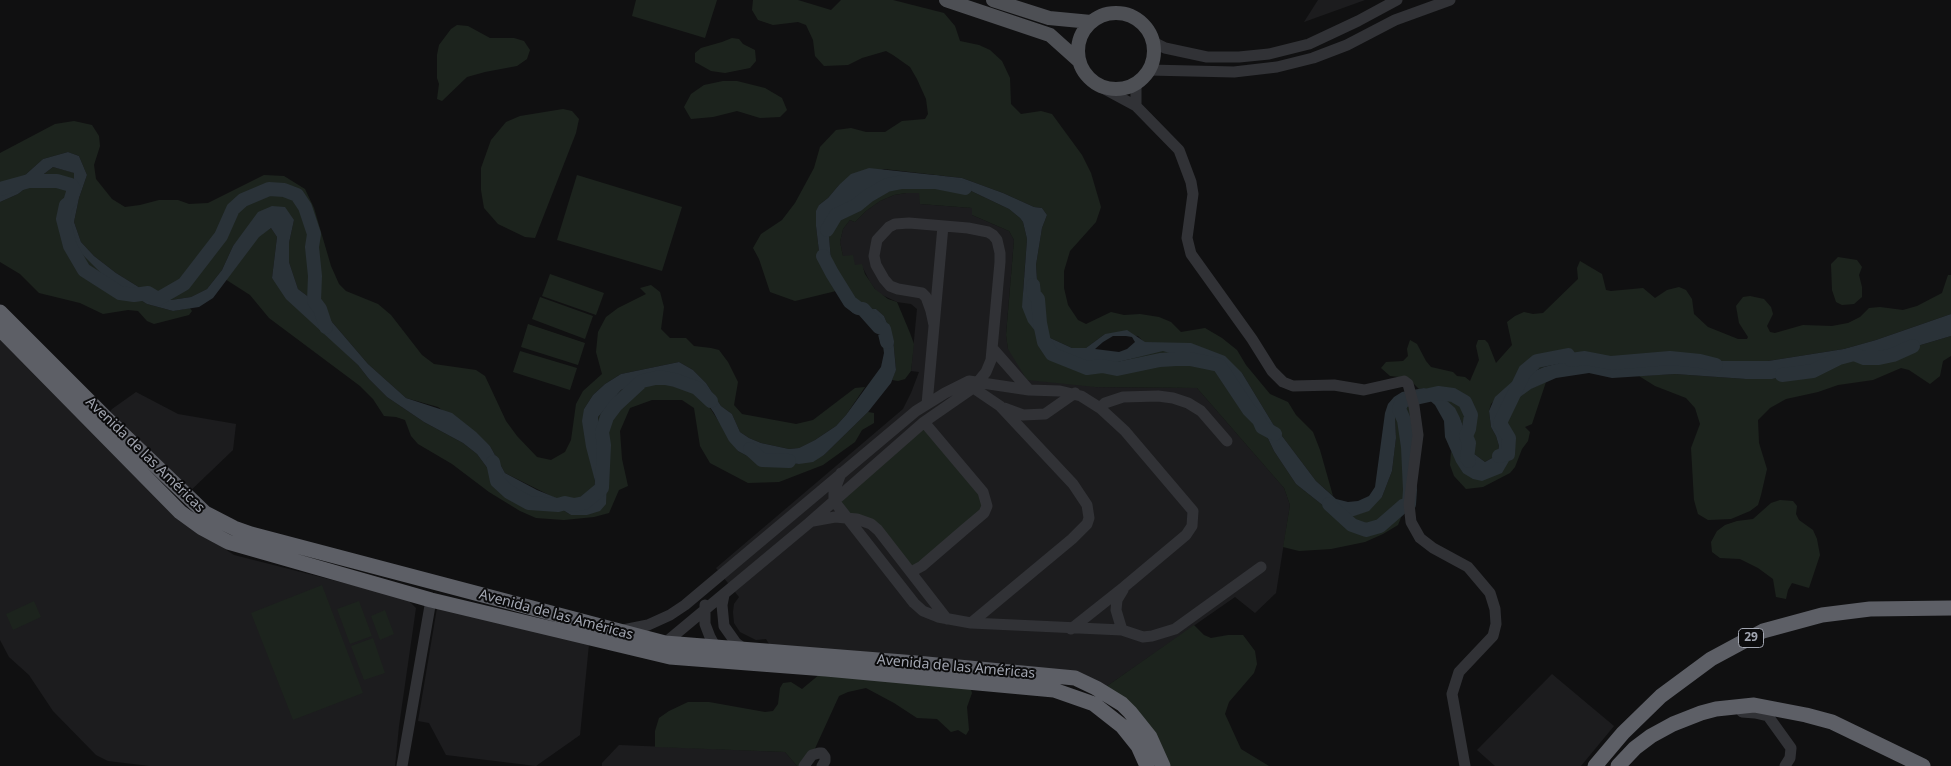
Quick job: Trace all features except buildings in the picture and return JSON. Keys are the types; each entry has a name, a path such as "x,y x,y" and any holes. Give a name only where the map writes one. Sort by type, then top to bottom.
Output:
{"highway":[{"name":"Avenida de las Américas","path":"2,318 174,506 202,528 228,542 431,600 651,654 677,658 740,655 1075,678 1122,704 1150,737 1163,766"},
{"name":"Avenida de las Américas","path":"2,318 204,513 218,521 251,534 617,631 665,643 716,648"},
{"name":"29","path":"1595,766 1623,733 1661,696 1711,659 1764,631 1822,615 1860,610 1951,608"},
{"path":"651,654 665,643"},
{"path":"716,648 729,658 740,655"},
{"name":"Avenida de las Américas","path":"740,655 1054,690 1094,704 1122,726 1138,746 1147,766"},
{"path":"1618,766 1635,748 1651,736 1700,712 1716,708 1754,705 1832,722 1923,766"}],"main road":[{"path":"946,0 1050,35 1079,61 1087,76 1099,86 1112,89 1124,89 1136,84 1150,70 1153,61 1153,42 1149,32 1133,17 1123,14 1101,16 1091,22 1079,40 1079,61"},
{"path":"993,0 1049,18 1091,22"}],"street":[{"path":"1153,42 1165,48 1208,56 1239,57 1269,54 1309,44 1397,0"},
{"path":"1150,70 1234,72 1277,67 1314,58 1347,46 1395,20 1450,0"},
{"path":"1136,84 1136,106"},
{"path":"1099,86 1136,106 1179,150 1191,182 1193,194 1187,238 1191,254 1277,377 1293,386 1334,385 1364,390 1404,381 1408,384 1414,406 1418,436 1409,504 1411,522 1420,538 1433,548 1468,567 1490,593 1495,609 1496,624 1493,636 1459,672 1452,694 1465,766"},
{"path":"665,643 809,523 924,422 986,372 991,360 1000,262 999,246 993,235 988,232 968,228 909,223 896,224 883,232 877,240 875,248 876,265 890,286 922,293 929,304 934,324"},
{"path":"928,404 942,226"},
{"path":"992,349 1028,390"},
{"path":"972,384 1000,406 1023,415 1045,414 1075,393"},
{"path":"617,631 639,628 663,619 709,587 903,422 928,404 972,384 1075,393 1100,408 1125,431 1193,511 1192,526 1186,535 1071,629"},
{"path":"1100,408 1110,401 1123,397 1158,396 1173,398 1188,403 1201,411 1227,441"},
{"path":"971,623 1072,539 1087,524 1089,518 1087,504 1072,484 1000,406"},
{"path":"903,422 924,422 983,492 987,506 984,513 922,566 911,572"},
{"path":"842,472 834,492 834,501 853,518 914,603 930,614 947,619 971,623 1122,630 1143,637 1152,636 1175,629 1261,567"},
{"path":"809,523 827,518 853,518 871,524 878,530 947,619"},
{"path":"781,524 792,537"},
{"path":"739,560 750,573"},
{"path":"709,587 704,611 705,624 716,648"},
{"path":"1122,630 1116,610 1117,600 1124,587"},
{"path":"724,595 722,605 724,626 736,643 740,655"},
{"path":"402,766 431,600"},
{"path":"1716,708 1732,713 1755,713 1768,716 1791,748 1790,758 1785,766"},
{"path":"804,766 812,755 822,753 825,761 822,766"}],"shaded area":[{"path":"636,0 717,0 705,38 632,16"},
{"path":"753,0 798,0 831,10 841,0 893,0 944,13 955,26 960,41 979,45 990,50 1002,61 1010,78 1011,104 1021,114 1041,111 1052,114 1082,155 1091,173 1101,207 1096,222 1070,251 1064,271 1064,288 1068,305 1078,320 1086,324 1111,312 1124,315 1140,314 1159,317 1171,322 1181,332 1205,328 1222,338 1237,350 1246,365 1270,394 1288,402 1296,415 1313,432 1333,496 1316,481 1273,424 1242,373 1154,343 1144,342 1138,336 1105,334 1086,348 1072,348 1048,337 1039,309 1036,265 1042,228 1047,215 1042,208 1034,207 962,178 884,169 839,185 819,205 816,226 820,260 836,291 795,301 770,292 759,259 753,248 761,234 782,220 795,203 814,168 820,147 836,130 851,128 866,132 885,132 902,121 925,119 928,114 926,99 910,67 893,55 886,51 862,58 848,65 824,66 815,56 813,40 806,25 798,22 773,25 758,20 752,10"},
{"path":"1318,0 1365,0 1304,22"},
{"path":"457,25 468,26 490,38 514,38 524,41 530,50 527,59 517,66 467,77 442,101 437,99 439,84 437,78 437,55 439,45 451,29"},
{"path":"732,38 739,39 743,44 755,50 756,61 750,68 725,73 711,71 695,62 695,53 701,48"},
{"path":"723,81 737,81 765,88 782,98 787,110 780,117 760,118 737,111 713,117 691,119 684,107 691,94 704,85"},
{"path":"563,109 572,111 579,119 576,133 535,238 525,237 498,224 484,208 481,190 481,168 491,140 506,122 520,116"},
{"path":"74,121 92,125 99,136 100,146 94,165 96,179 112,199 125,207 159,200 178,200 189,204 208,203 264,175 284,176 305,189 314,208 331,266 339,284 346,291 378,304 391,315 422,355 434,364 476,370 485,376 506,421 537,457 551,460 565,452 571,440 576,404 583,391 602,374 596,352 598,332 606,317 618,308 646,294 640,288 651,285 660,292 664,307 661,329 670,338 686,338 694,346 719,350 728,362 738,382 734,405 742,414 796,424 813,420 855,388 865,387 836,426 799,448 789,449 761,443 740,432 732,414 721,406 706,383 693,370 679,362 621,374 605,384 593,395 584,409 595,481 594,490 590,498 584,503 574,505 565,503 505,473 490,446 438,407 406,398 368,364 314,301 298,289 289,262 289,243 294,220 240,238 233,246 222,270 207,289 191,297 171,300 158,299 116,273 94,256 81,242 74,222 79,198 87,175 79,156 68,152 43,159 14,185 0,193 0,153 55,124"},
{"path":"68,152 79,156 87,175 79,198 74,222 81,242 94,256 116,273 158,299 171,300 191,297 207,289 222,270 233,246 258,212 272,206 285,207 294,220 289,243 289,262 298,289 314,301 368,364 406,398 452,413 476,432 490,446 505,473 537,490 574,505 584,503 590,498 594,490 595,481 586,447 582,421 584,409 593,395 605,384 621,374 679,362 693,370 706,383 721,406 732,414 740,432 761,443 789,449 799,448 815,440 836,426 846,415 881,367 884,353 882,338 879,327 872,320 853,313 844,305 832,284 820,260 816,211 819,205 851,174 869,168 962,178 1034,207 1042,208 1047,215 1042,228 1036,265 1039,309 1048,337 1072,348 1086,348 1105,334 1127,330 1145,342 1191,343 1225,356 1242,373 1273,424 1316,481 1336,499 1348,502 1358,501 1369,496 1375,487 1385,413 1388,404 1402,392 1424,388 1438,393 1455,408 1473,453 1485,462 1492,458 1498,451 1499,446 1491,427 1489,411 1495,397 1514,380 1544,367 1585,358 1639,365 1663,361 1768,361 1844,349 1951,314 1951,336 1897,352 1772,379 1675,374 1612,378 1589,373 1556,378 1531,389 1510,404 1500,423 1513,454 1502,473 1482,481 1473,479 1463,473 1456,462 1445,437 1444,421 1435,405 1427,398 1408,398 1402,401 1395,417 1396,438 1392,471 1382,497 1369,511 1354,516 1341,516 1330,511 1296,484 1274,451 1254,409 1218,368 1163,351 1102,366 1073,363 1062,358 1044,342 1028,322 1022,307 1027,239 1023,222 1020,218 1009,209 967,189 947,183 907,182 887,185 872,197 836,215 829,236 832,273 850,302 858,308 876,309 884,316 893,338 896,370 891,383 868,412 824,455 813,462 799,464 762,460 751,458 738,451 729,441 714,413 697,388 688,379 660,377 642,381 621,390 598,417 600,449 607,478 606,504 600,511 587,515 571,515 563,510 544,510 515,496 497,481 477,454 463,443 424,422 387,397 358,365 286,299 272,278 277,237 271,228 259,237 213,298 199,307 173,311 147,304 108,280 76,248 66,232 63,219 66,205 74,189 74,173 53,167 18,194 0,202 0,193 14,185 43,159","holes":["1113,336 1132,337 1135,342 1127,349 1119,352 1095,349"]},
{"path":"53,167 75,173 74,189 66,205 63,219 108,280 147,304 173,311 190,308 192,311 189,315 154,324 147,321 138,311 128,310 103,314 80,303 39,293 20,274 0,262 0,202 18,194"},
{"path":"577,175 682,207 662,271 557,240"},
{"path":"907,182 947,183 967,189 1009,209 1020,218 1023,222 1027,239 1023,292 1044,342 1062,358 1073,363 1102,366 1163,350 1218,368 1254,409 1274,451 1296,484 1330,511 1382,497 1392,471 1396,438 1395,417 1402,401 1408,398 1418,435 1404,510 1398,525 1365,542 1331,549 1299,551 1283,547 1290,505 1284,488 1197,388 1095,387 1027,380 1008,349 1006,335 1014,240 1009,231 972,215 972,208 920,204 919,193 894,195 880,201 855,222 850,220 843,229 840,242 843,256 853,255 855,265 862,264 865,274 875,289 888,299 897,302 910,333 914,344 911,371 905,379 892,380 896,369 893,338 884,316 876,309 858,308 850,302 832,273 829,236 836,215 872,197 887,185"},
{"path":"920,193 920,204 972,208 972,215 1009,231 1014,240 1006,335 1008,349 1095,387 1197,388 1284,488 1290,505 1276,593 1255,613 1235,597 1100,691 1085,683 774,652 766,639 756,640 740,632 734,623 733,612 734,604 739,597 716,568 903,409 919,372 911,371 917,309 911,304 897,302 878,293 863,268 855,266 843,256 840,242 843,229 850,220 855,222 880,201 894,195"},
{"path":"271,228 277,237 272,278 311,320 358,365 387,397 424,422 463,443 477,454 497,481 515,496 547,511 563,510 571,515 587,515 607,478 600,449 598,417 621,390 642,381 660,377 688,379 697,388 738,451 751,458 799,464 824,455 868,412 874,413 874,423 862,430 855,442 823,465 779,482 748,483 710,463 700,446 694,408 682,400 652,400 630,408 620,431 622,459 628,486 619,490 609,513 594,517 564,520 536,518 520,511 489,492 452,464 418,444 411,436 405,420 384,416 373,399 360,386 269,318 250,295 225,279 259,236"},
{"path":"1838,257 1857,260 1862,267 1859,275 1862,297 1854,304 1842,305 1836,302 1832,290 1831,264"},
{"path":"1580,261 1602,274 1606,290 1643,288 1655,298 1667,290 1679,287 1686,290 1692,299 1694,314 1708,327 1738,339 1747,339 1748,337 1739,323 1736,306 1743,297 1750,296 1764,299 1771,307 1773,314 1767,326 1770,332 1775,333 1803,325 1832,326 1848,323 1860,317 1869,308 1880,307 1903,310 1917,306 1942,293 1948,275 1951,275 1951,314 1844,349 1768,361 1663,361 1639,365 1585,358 1544,367 1514,380 1491,404 1489,411 1491,427 1499,446 1498,451 1492,458 1485,462 1473,453 1460,418 1424,388 1419,389 1408,378 1390,376 1381,368 1386,362 1403,361 1408,356 1407,349 1410,340 1417,344 1431,367 1453,372 1457,376 1465,377 1470,381 1479,360 1476,346 1478,340 1485,340 1488,343 1496,363 1512,345 1507,322 1524,312 1533,314 1543,313 1578,279 1577,268"},
{"path":"550,274 604,293 596,315 542,296"},
{"path":"540,297 593,316 585,339 532,319"},
{"path":"528,324 585,343 578,365 521,347"},
{"path":"1951,336 1951,356 1943,361 1940,376 1930,384 1909,370 1901,368 1873,380 1838,385 1818,392 1786,399 1770,408 1758,420 1759,443 1767,469 1758,505 1750,511 1731,519 1708,520 1698,514 1694,500 1691,448 1700,424 1695,408 1686,398 1655,386 1639,376 1675,374 1772,379 1897,352"},
{"path":"0,337 198,531 234,555 407,599 416,608 395,766 150,766 108,761 96,755 53,711 29,675 9,657 0,640"},
{"path":"520,351 577,368 570,390 513,372"},
{"path":"1546,382 1532,424 1525,427 1530,432 1528,441 1522,449 1515,467 1510,473 1483,487 1466,489 1454,476 1450,465 1451,451 1463,473 1512,454 1500,423 1510,404 1526,391"},
{"path":"136,392 178,414 236,424 233,450 186,495 106,418 112,409"},
{"path":"924,422 987,506 916,570 878,530 857,519 834,501"},
{"path":"1780,500 1793,501 1797,506 1796,514 1799,520 1813,530 1820,555 1809,588 1792,583 1786,599 1776,597 1773,579 1758,568 1740,559 1720,558 1712,552 1711,542 1717,531 1725,525 1753,519 1771,503"},
{"path":"322,585 363,693 293,720 251,613"},
{"path":"34,601 41,617 13,630 6,614"},
{"path":"359,601 372,636 350,644 337,609"},
{"path":"437,608 589,644 580,735 536,766 446,755 429,723 418,721"},
{"path":"385,610 394,634 380,640 371,616"},
{"path":"1194,625 1204,635 1211,638 1243,635 1255,651 1257,664 1254,673 1229,702 1225,714 1241,749 1269,766 1163,766 1155,746 1100,691"},
{"path":"373,638 385,673 364,680 351,646"},
{"path":"826,669 969,683 972,693 967,707 969,730 966,735 958,730 951,732 937,719 917,718 866,688 839,696 812,755 804,766 797,766 785,752 655,747 655,731 659,718 688,702 709,702 765,712 773,711 778,704 780,688 783,683 791,682 802,689"},
{"path":"1552,674 1614,726 1581,766 1495,766 1477,750"},
{"path":"619,745 785,752 797,766 602,766 602,763"}],"waterway":[{"path":"0,189 29,181 57,181 71,185 74,189 70,202 66,205 63,219 70,246 84,270 120,293 134,295 148,293 158,299 184,284 221,236 233,209 243,200 269,189 284,190 297,195 305,207 314,234 312,247 315,276 314,301 320,309 326,327"},
{"path":"827,230 836,215 857,205 887,185 902,182 935,182 965,188"},
{"path":"823,256 850,302 863,309 879,327 884,329 887,342"},
{"path":"1033,285 1034,294 1038,299 1044,342 1052,354 1087,368 1102,366 1117,369 1160,360 1176,359 1190,359 1219,365 1249,410 1259,420 1262,427 1275,434"},
{"path":"1782,375 1813,371 1839,358 1854,354 1864,358 1879,358 1893,355 1913,346"},
{"path":"1499,456 1508,454 1509,438 1500,423 1525,371 1537,361 1568,355 1571,360 1585,358 1611,363 1670,358 1700,361 1716,365"},
{"path":"493,462 497,481 509,492 529,503 558,505 584,503 602,488 604,445 602,432 607,417 616,405 642,381 660,377 675,380 697,388 711,401"},
{"path":"1329,504 1352,525 1366,530 1380,526 1403,506 1409,504 1408,447 1404,420 1399,409 1402,401 1438,393 1453,395 1465,402 1471,415 1466,436 1469,443 1467,458 1469,461"},
{"path":"750,449 762,460 789,461"}]}
